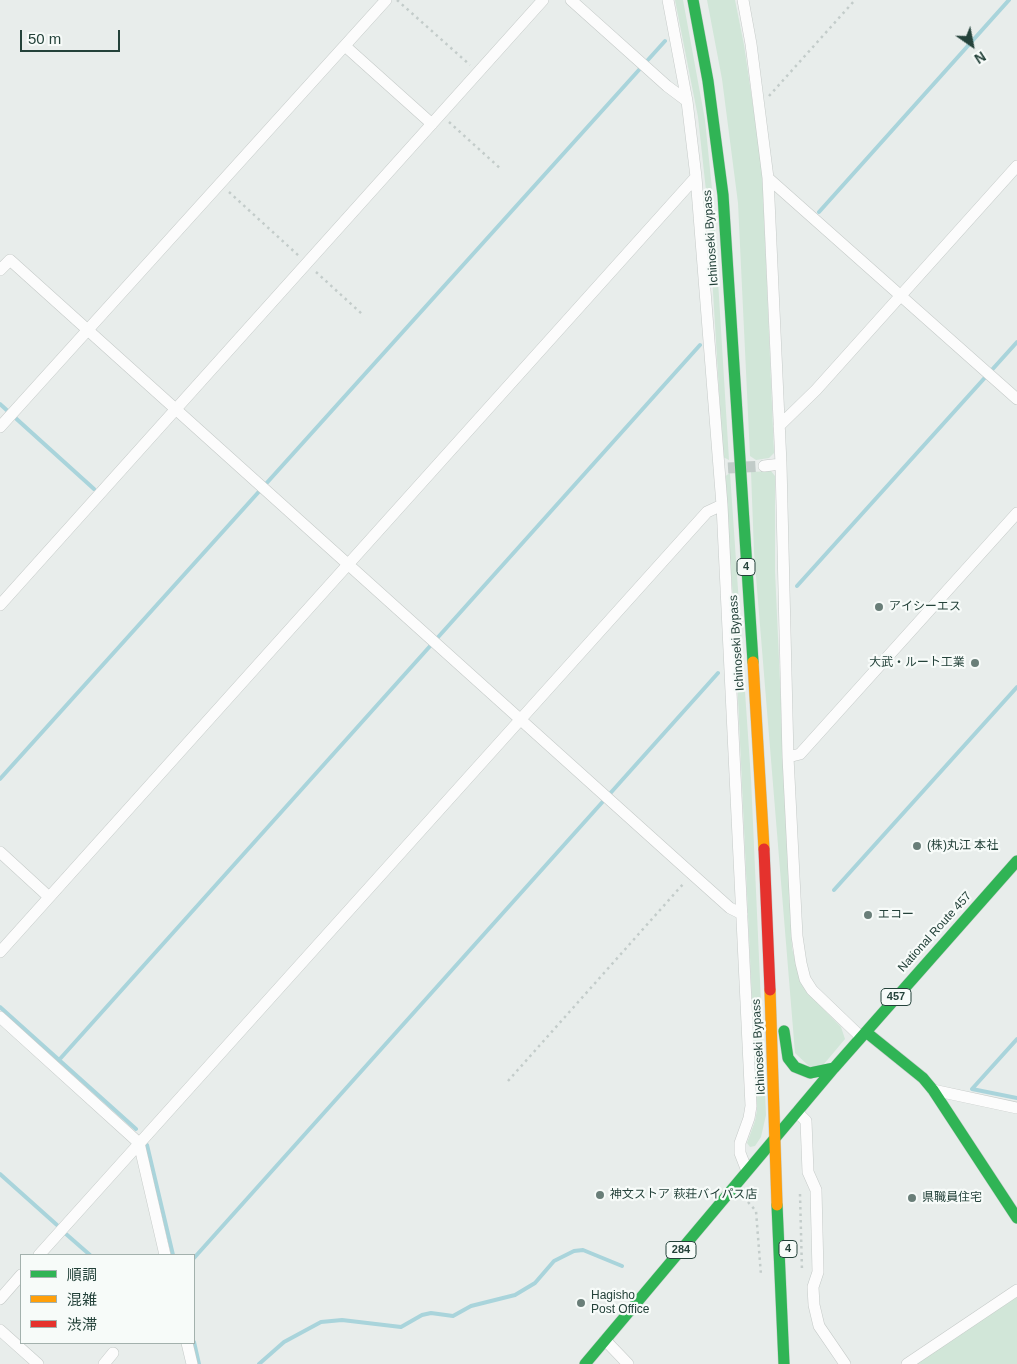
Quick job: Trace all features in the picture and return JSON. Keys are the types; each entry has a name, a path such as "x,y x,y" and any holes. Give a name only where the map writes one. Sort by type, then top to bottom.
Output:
{"main road":[{"name":"Ichinoseki Bypass","path":"693,0 708,81 723,195 761,780 777,1136 776,1180 784,1364"},
{"path":"761,780 770,844 785,1047 788,1058 800,1071 817,1073 834,1068"},
{"name":"National Route 457","path":"777,1136 863,1034 1017,861"},
{"path":"863,1034 923,1078 933,1090 1017,1218"},
{"name":"Ichinoseki Bypass","path":"777,1136 786,1179 794,1364"},
{"name":"284","path":"585,1364 777,1136"}],"street":[{"path":"0,427 386,0"},
{"path":"0,605 543,0"},
{"path":"571,0 667,86 687,101"},
{"path":"668,0 687,101 723,469 722,505 751,1106 749,1118 740,1143 740,1153 747,1171"},
{"path":"742,0 768,178 781,464 788,756 800,963 805,979 812,990 863,1034"},
{"path":"345,46 432,124"},
{"path":"779,426 816,390 1017,166"},
{"path":"0,952 696,178"},
{"path":"768,178 902,295 1017,400"},
{"path":"0,270 10,260 177,408 730,908 742,914"},
{"path":"764,466 781,464"},
{"path":"40,1254 707,512 722,505"},
{"path":"788,756 800,754 1017,513"},
{"path":"0,852 49,898"},
{"path":"0,1017 139,1144 165,1254"},
{"path":"933,1090 1017,1108"},
{"path":"797,1112 806,1121 808,1172 816,1190 818,1272 813,1287 814,1305 819,1326 845,1364"},
{"path":"0,1299 20,1276"},
{"path":"907,1364 1017,1290"},
{"path":"0,1330 38,1364"},
{"path":"605,1340 628,1364"},
{"path":"187,1344 192,1364"},
{"path":"104,1364 113,1353"}],"path":[{"path":"397,0 478,72"},
{"path":"758,102 768,96 855,0"},
{"path":"440,115 502,170"},
{"path":"220,184 362,314"},
{"path":"508,1081 692,874"},
{"path":"800,1194 802,1271"},
{"path":"748,1202 756,1211 761,1274"}],"green space":[{"path":"675,0 683,0 705,120 713,199 729,460 723,457 708,209 698,117"},
{"path":"707,0 735,0 744,45 762,166 774,453 769,458 756,460 750,456 738,203 722,79"},
{"path":"771,471 775,476 775,571 792,948 800,979 807,992 841,1027 845,1039 824,1064 811,1068 795,1053 754,552 751,472"},
{"path":"730,473 751,779 766,1115 761,1137 755,1146 750,1147 747,1143 757,1110 734,612 724,477"},
{"path":"1017,1296 1017,1364 915,1364"}],"waterway":[{"path":"819,212 1009,0"},
{"path":"0,779 665,41"},
{"path":"797,586 1017,342"},
{"path":"59,1060 700,345"},
{"path":"0,404 94,489"},
{"path":"195,1257 718,673"},
{"path":"834,890 1017,687"},
{"path":"0,1007 136,1129"},
{"path":"1017,1039 972,1089 1017,1098"},
{"path":"147,1145 173,1254"},
{"path":"0,1174 57,1225"},
{"path":"66,1234 89,1254"},
{"path":"259,1364 284,1342 321,1322 342,1320 401,1327 422,1315 431,1313 453,1316 471,1306 515,1295 535,1283 554,1261 574,1251 583,1250 622,1266"},
{"path":"194,1344 199,1364"}],"tunnel":[{"path":"728,468 764,466"}],"traffic: fast":[{"path":"693,0 708,81 723,195 753,662"},
{"path":"585,1364 834,1068 1017,861"},
{"path":"784,1031 788,1058 795,1067 810,1073 834,1068"},
{"path":"866,1032 923,1078 933,1090 1017,1218"},
{"path":"777,1205 784,1364"}],"traffic: slow":[{"path":"753,662 764,849"},
{"path":"770,990 777,1205"}],"traffic: jam":[{"path":"764,849 770,990"}],"place":[{"name":"アイシーエス","path":"879,607"},
{"name":"大武・ルート工業","path":"975,663"},
{"name":"(株)丸江 本社","path":"917,846"},
{"name":"エコー","path":"868,915"},
{"name":"神文ストア 萩荘バイパス店","path":"600,1195"},
{"name":"県職員住宅","path":"912,1198"},
{"name":"Hagisho Post Office","path":"581,1303"}]}
